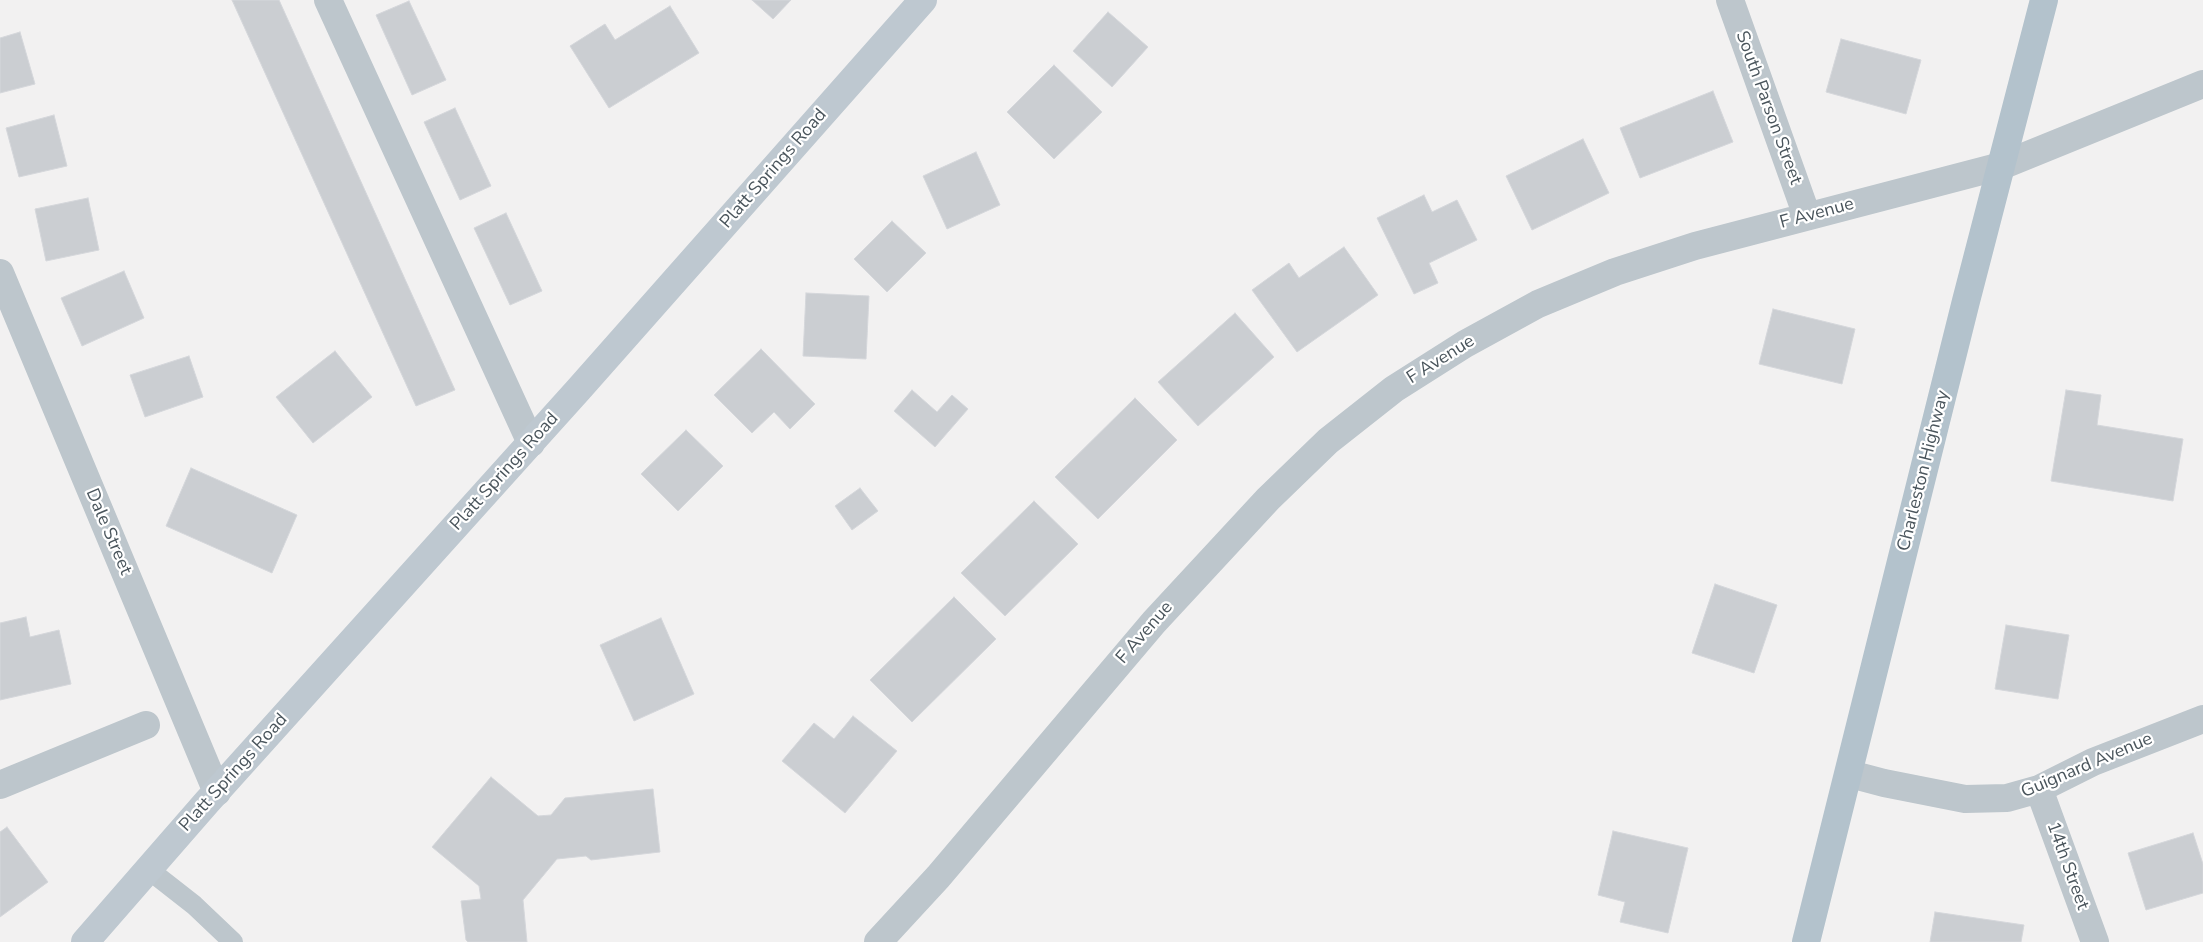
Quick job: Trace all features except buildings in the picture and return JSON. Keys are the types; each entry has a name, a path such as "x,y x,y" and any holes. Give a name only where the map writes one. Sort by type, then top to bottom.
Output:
{"main road":[{"name":"Platt Springs Road","path":"85,942 148,869 531,443 923,0"},
{"name":"Charleston Highway","path":"1806,942 1850,774 2044,0"}],"street":[{"path":"328,0 531,443"},
{"name":"South Parson Street","path":"1730,0 1807,216"},
{"name":"F Avenue","path":"878,942 938,877 1154,622 1268,499 1328,441 1394,389 1464,344 1538,304 1615,272 1695,246 2001,166 2203,84"},
{"name":"Dale Street","path":"0,273 217,792"},
{"name":"Guignard Avenue","path":"1850,774 1884,783 1965,799 2007,798 2039,789 2093,762 2203,719"},
{"path":"0,785 146,725"},
{"name":"14th Street","path":"2039,789 2095,942"}],"lane":[{"path":"148,869 194,905 232,942"}]}
